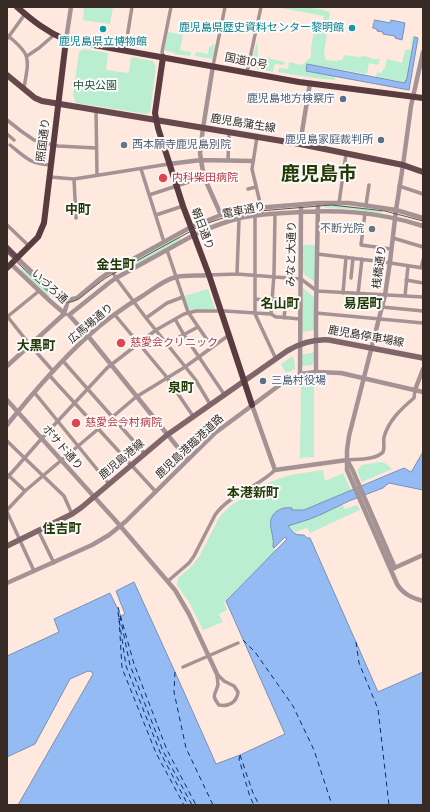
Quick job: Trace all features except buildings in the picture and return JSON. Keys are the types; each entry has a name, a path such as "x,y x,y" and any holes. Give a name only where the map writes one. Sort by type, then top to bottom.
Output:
{"highway":[{"name":"国道10号","path":"17,7 54,35 66,40 310,83 423,98"},
{"name":"照国通り","path":"8,264 17,258 38,237 44,223 66,40"},
{"name":"朝日通り","path":"163,57 155,120 176,186 209,275 252,405"}],"main road":[{"name":"鹿児島蒲生線","path":"7,75 35,98 42,101 300,144 403,165 423,172"},
{"path":"7,248 17,258"},
{"name":"鹿児島停車場線","path":"245,381 290,349 300,344 316,340 329,340 423,358"},
{"name":"鹿児島港線","path":"7,546 72,514 167,435 224,394 245,381"}],"street":[{"name":"照国通り","path":"66,40 71,7"},
{"path":"125,50 132,7"},
{"path":"163,57 162,52 171,7"},
{"path":"221,215 204,177 200,153 213,66 224,7"},
{"path":"246,72 261,7"},
{"path":"24,88 28,69 27,56 24,50 8,36 25,14"},
{"path":"27,56 40,48 54,35"},
{"name":"桟橋通り","path":"347,460 349,436 365,379 385,295 411,106 423,52"},
{"path":"300,144 310,83"},
{"path":"96,110 97,175"},
{"path":"7,120 34,140 58,146 96,148"},
{"path":"228,160 229,132"},
{"path":"7,134 14,140"},
{"path":"257,137 252,169 262,215"},
{"path":"10,145 32,162 51,165"},
{"path":"339,203 346,154"},
{"path":"50,177 74,179 201,160 253,161"},
{"path":"141,169 164,242"},
{"path":"150,194 204,177"},
{"path":"74,179 76,218"},
{"path":"366,205 369,186"},
{"path":"399,186 423,194"},
{"path":"248,189 256,187"},
{"path":"316,372 318,203"},
{"name":"電車通り","path":"68,300 77,298 112,271 191,227 221,215 244,209 318,203 339,203 366,205 396,210 423,218"},
{"name":"みなと大通り","path":"300,374 301,205"},
{"path":"156,215 183,206"},
{"name":"電車通り","path":"7,366 66,314 116,278 206,229 239,218 318,210 364,213 395,218 423,226"},
{"path":"364,213 361,245 391,248"},
{"path":"271,314 274,277 275,214"},
{"path":"255,216 255,314 276,359"},
{"path":"237,274 239,218"},
{"path":"7,225 29,246"},
{"path":"393,238 423,246"},
{"path":"167,250 188,312 212,346"},
{"path":"317,254 390,262 422,268 423,260"},
{"path":"343,293 346,257"},
{"name":"いづろ通","path":"17,258 56,295 60,298 68,300 66,314"},
{"path":"351,278 353,258"},
{"path":"358,294 362,259"},
{"name":"いづろ通","path":"8,264 66,314"},
{"path":"405,296 408,266"},
{"path":"112,271 166,344 195,378 210,404"},
{"path":"209,275 237,274 301,279 317,291 423,297"},
{"name":"広馬場通り","path":"7,425 63,360 88,336 115,315 165,281 176,277 209,275"},
{"path":"344,277 359,278"},
{"path":"406,280 423,283"},
{"path":"39,291 7,316 53,371"},
{"path":"146,318 167,303 183,297"},
{"path":"255,299 300,301"},
{"path":"284,318 286,300"},
{"path":"382,307 423,311"},
{"path":"25,492 8,476 41,438 111,365 156,330 188,312 196,311 255,312 271,314 276,317 300,319"},
{"path":"316,313 423,323"},
{"path":"66,314 88,336 188,460"},
{"path":"115,315 167,378 193,416"},
{"path":"175,319 184,335 224,394"},
{"path":"166,344 198,327"},
{"path":"34,571 7,511 25,492 61,460 136,397 185,367 229,335"},
{"path":"63,360 145,454"},
{"path":"168,581 189,563 219,510 228,502 268,477 275,470 371,458 382,453 387,429 398,411 414,398 415,390 423,369"},
{"name":"鹿児島港臨港道路","path":"7,583 100,541 120,527 215,433 281,384 300,374 316,372 341,373 423,392"},
{"path":"49,376 156,492"},
{"path":"34,392 109,484"},
{"name":"ボサド通り","path":"7,400 175,590 185,606 217,674"},
{"path":"252,405 275,470"},
{"path":"7,441 64,496 72,514"},
{"path":"347,460 400,588 409,596 423,601"},
{"path":"38,530 54,563"},
{"path":"393,569 423,555"},
{"path":"183,667 238,642"},
{"path":"217,674 224,682 234,686 238,692 235,701 227,705 219,704 215,698 214,692 218,684 217,674"}],"green space":[{"path":"84,7 113,7 110,24 83,20"},
{"path":"276,7 310,8 330,12 324,54 326,60 342,60 345,55 358,57 365,56 373,59 380,59 378,65 369,63 367,74 307,64 305,71 335,77 335,80 278,72 279,68 288,69 289,62 302,65 311,57 314,32 318,27 321,27 324,16"},
{"path":"168,32 183,35 180,50 191,52 190,56 175,54 164,50"},
{"path":"412,36 415,36 406,81 376,77 377,72 381,73 385,67 387,59 402,63 405,50 411,49"},
{"path":"212,44 215,45 212,59 195,56 196,52 208,54 209,47 211,47"},
{"path":"256,44 258,50 256,67 262,68 263,59 266,60 269,57 270,59 285,62 284,65 274,65 273,72 251,67"},
{"name":"中央公園","path":"83,49 108,53 106,70 129,73 131,57 153,61 156,66 150,112 147,114 76,103 73,95 79,52"},
{"path":"325,205 350,206 382,211 382,214 350,209 325,208"},
{"path":"179,236 181,240 122,272 120,269"},
{"path":"303,245 316,245 315,282 303,273"},
{"path":"23,267 52,294 49,297 21,270"},
{"path":"303,288 315,298 314,330 302,332"},
{"path":"208,289 215,309 189,310 184,296"},
{"path":"315,352 313,365 302,366 302,355"},
{"path":"291,357 294,358 295,369 286,373 281,364"},
{"path":"314,380 314,457 300,458 301,382"},
{"path":"380,462 385,463 392,469 362,482 357,470 362,465"},
{"path":"323,470 325,481 343,473 351,490 304,510 292,509 276,512 271,521 271,525 273,547 276,550 224,602 227,610 219,614 223,622 203,630 189,602 177,585 178,578 189,569 199,557 222,514 230,506 260,487 275,480 290,475"},
{"path":"342,504 345,509 357,505 360,510 310,533 307,528 292,532 288,526 310,519"}],"water":[{"path":"375,20 390,23 391,20 405,23 402,40 395,38 395,36 383,34 383,32 377,31 377,29 373,28"},
{"path":"415,37 418,38 409,90 306,71 307,64 405,83"},
{"path":"423,452 423,490 389,483 383,488 349,501 322,514 288,526 295,534 304,535 307,538 310,538 378,692 423,672 423,805 18,805 93,674 92,672 88,671 70,679 35,744 7,757 7,656 59,632 54,619 110,593 121,616 125,614 116,591 134,582 216,764 240,755 285,734 226,601 287,539 285,537 274,548 273,547 271,519 276,512 283,508 304,510 404,468 411,472"}],"ferry route":[{"path":"118,607 134,664 167,750 196,805"},
{"path":"118,612 126,666 160,752 188,805"},
{"path":"120,616 130,665 163,751 192,805"},
{"path":"119,618 122,668 156,753 184,805"},
{"path":"243,640 255,652 293,706 314,750 332,805"},
{"path":"356,642 359,663 378,709 389,805"},
{"path":"175,672 174,692 186,748 213,805"},
{"path":"240,755 253,793 259,805"},
{"path":"240,756 239,759 250,797 254,805"}],"tram line":[{"path":"7,253 54,297 64,302 69,302 77,300 108,277 202,225 235,214 331,205 385,211 423,221"}],"place":[{"name":"鹿児島県歴史資料センター黎明館","path":"352,28"},
{"name":"鹿児島県立博物館","path":"103,29"},
{"name":"鹿児島地方検察庁","path":"343,99"},
{"name":"鹿児島家庭裁判所","path":"381,140"},
{"name":"西本願寺鹿児島別院","path":"124,145"},
{"name":"内科柴田病院","path":"163,178"},
{"name":"不断光院","path":"372,229"},
{"name":"慈愛会クリニック","path":"121,343"},
{"name":"三島村役場","path":"263,381"},
{"name":"慈愛会今村病院","path":"76,423"}],"district":[{"name":"鹿児島市","path":"319,175"},
{"name":"中町","path":"78,211"},
{"name":"金生町","path":"116,266"},
{"name":"名山町","path":"280,305"},
{"name":"易居町","path":"363,305"},
{"name":"大黒町","path":"36,347"},
{"name":"泉町","path":"181,389"},
{"name":"本港新町","path":"253,494"},
{"name":"住吉町","path":"62,530"}]}
